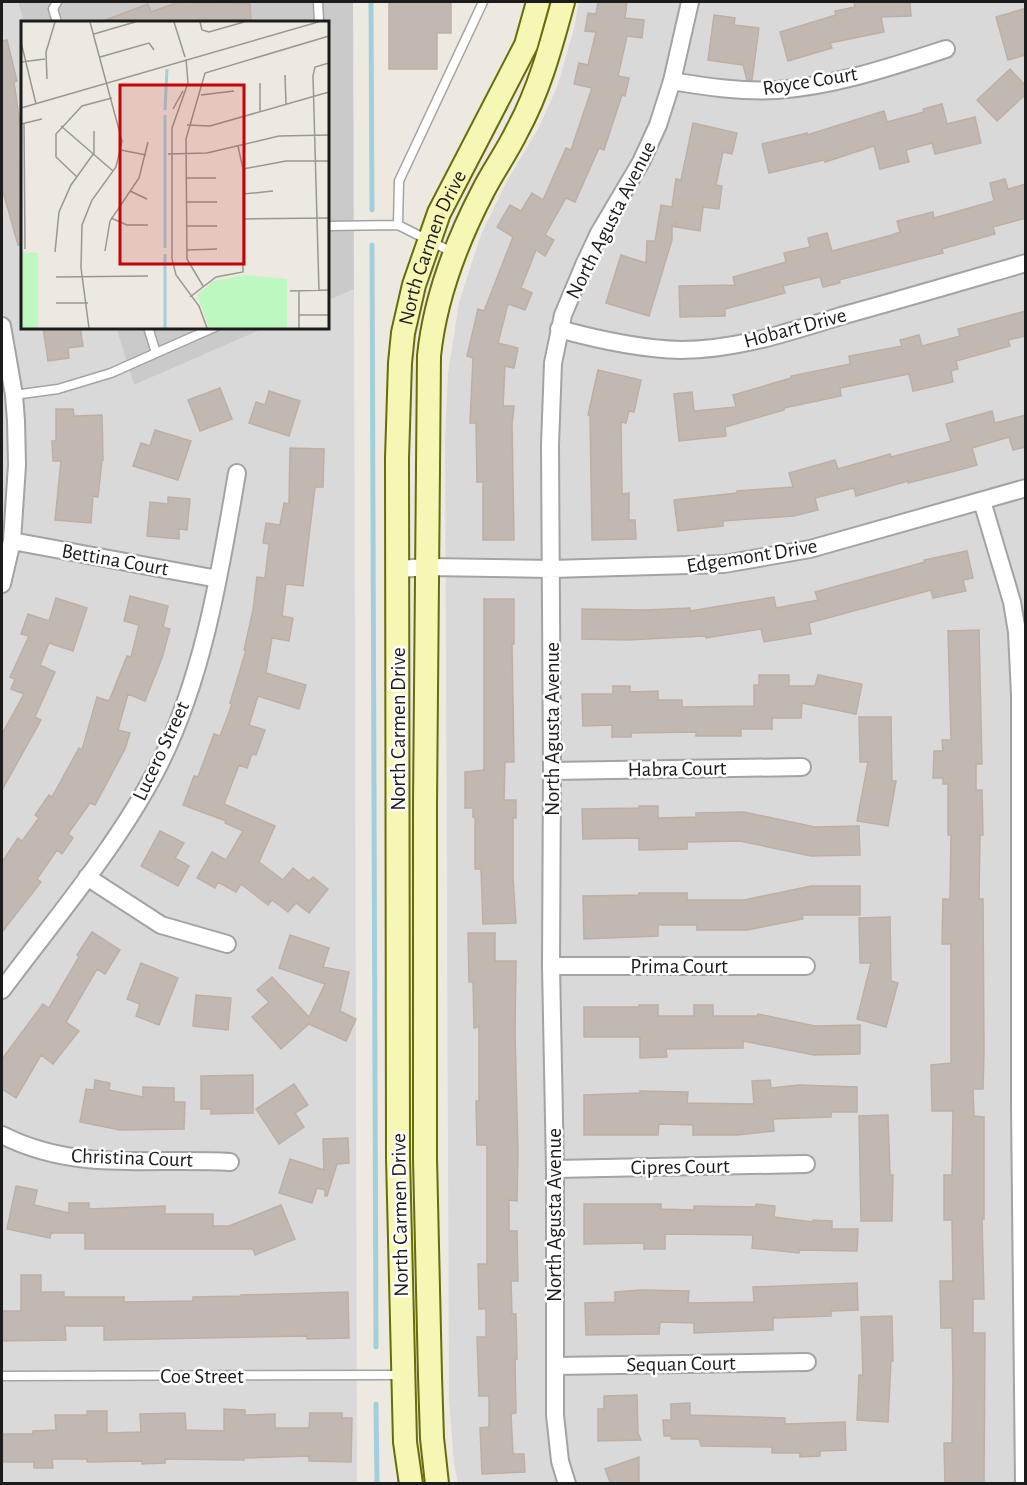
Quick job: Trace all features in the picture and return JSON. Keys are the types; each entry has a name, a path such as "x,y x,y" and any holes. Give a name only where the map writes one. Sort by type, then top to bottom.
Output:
{"main road":[{"name":"North Carmen Drive","path":"411,1484 405,1442 398,1158 399,569 397,458 400,363 403,333 414,285 439,213 526,45 538,2"},
{"name":"North Carmen Drive","path":"437,1484 432,1438 425,1158 429,356 442,286 454,254 483,190 518,131 530,104 540,80 563,2"}],"street":[{"name":"North Agusta Avenue","path":"567,1484 557,1441 555,1366 555,1169 551,966 551,401 553,363 563,315 599,233 641,162 658,125 672,81 690,2"},
{"name":"Royce Court","path":"672,81 738,90 791,89 844,78 946,49"},
{"name":"Hobart Drive","path":"560,329 592,338 646,348 681,350 716,348 777,335 1026,263"},
{"path":"2,326 14,395 16,421 12,541 2,584"},
{"name":"Lucero Street","path":"2,990 118,835 144,794 177,724 189,692 218,579 237,473"},
{"name":"Edgemont Drive","path":"399,569 428,567 552,569 724,564 810,549 1026,488"},
{"path":"982,501 1012,602 1023,695 1024,1484"},
{"name":"Bettina Court","path":"12,541 218,579"},
{"name":"Habra Court","path":"552,771 802,766"},
{"path":"87,877 161,925 227,944"},
{"name":"Prima Court","path":"551,966 806,966"},
{"name":"Christina Court","path":"2,1135 36,1149 92,1161 231,1161"},
{"name":"Cipres Court","path":"555,1169 806,1164"},
{"name":"Sequan Court","path":"555,1366 807,1362"}],"lane":[{"path":"57,2 53,9 57,21"},
{"path":"318,2 319,21"},
{"path":"398,225 399,181 483,2"},
{"path":"328,226 398,225 454,254"},
{"path":"148,328 156,353"},
{"path":"14,395 58,389 111,373 213,328"},
{"name":"Coe Street","path":"2,1376 403,1375"}],"shaded area":[{"path":"2,2 18,2 24,21 21,21 21,328 116,328 134,385 265,328 328,328 328,301 354,289 357,1483 2,1484"},
{"path":"18,2 353,2 354,289 328,301 328,21 24,21"},
{"path":"579,2 1025,2 1025,1483 458,1484 454,1464 449,1398 445,436 448,374 459,302 482,232 507,181 538,129 557,87 574,29"},
{"path":"116,328 265,328 134,385"}],"building":[{"path":"179,2 250,4 251,21 103,21 148,4 151,12"},
{"path":"389,2 451,2 451,33 437,33 437,69 389,69"},
{"path":"598,2 627,2 625,18 644,20 642,38 627,36 618,76 629,78 625,96 622,95 604,150 599,148 575,202 566,198 545,235 554,240 545,256 536,250 521,288 532,293 525,310 508,304 498,343 518,348 514,368 505,366 503,406 514,406 512,425 514,540 483,540 483,482 477,482 476,423 470,423 473,358 467,356 478,309 484,311 513,237 497,227 510,205 521,211 532,193 543,200 566,148 571,150 592,88 574,84 579,63 588,65 596,32 585,31 588,13 596,14"},
{"path":"854,2 910,2 911,16 881,17 884,32 830,43 832,48 788,61 780,32 836,15 835,11 855,7"},
{"path":"1023,9 1026,18 1026,55 1008,60 996,17"},
{"path":"714,15 735,18 734,25 759,28 752,80 747,80 743,65 708,60"},
{"path":"7,40 17,81 14,82 21,131 21,244 18,245 2,188 2,41"},
{"path":"1010,69 1026,86 1026,94 997,121 977,100"},
{"path":"942,104 947,124 975,117 981,143 935,154 932,143 906,150 909,162 880,169 874,146 825,162 824,160 769,173 762,144 807,133 807,135 884,111 887,122 924,112 923,109"},
{"path":"693,123 737,133 732,154 723,152 716,185 722,186 719,209 703,207 700,231 677,227 677,222 676,227 672,226 672,240 649,316 606,303 621,255 646,263 647,241 655,241 661,205 672,207 676,179 681,180"},
{"path":"1005,179 1008,189 1026,184 1026,218 993,227 995,234 942,249 943,253 839,280 840,283 823,287 820,277 783,286 785,293 725,309 725,316 680,317 679,286 735,285 733,277 786,262 784,253 810,247 808,238 827,233 832,251 892,235 900,232 897,221 933,212 934,218 994,201 990,183"},
{"path":"1026,311 1026,336 1008,340 1010,346 956,361 958,369 951,371 953,382 913,391 909,374 840,388 841,396 784,408 784,410 725,427 726,436 679,441 674,394 692,392 694,411 736,407 733,395 791,378 791,376 850,364 849,356 902,346 900,340 919,335 922,346 960,336 958,329"},
{"path":"43,328 80,328 83,346 68,348 69,358 48,361"},
{"path":"598,370 641,380 634,412 629,411 626,423 621,422 622,494 629,493 629,520 635,520 636,539 592,540 590,415 588,415"},
{"path":"220,388 232,419 200,431 188,400"},
{"path":"269,391 300,401 289,436 249,423 256,402 265,405"},
{"path":"56,409 73,409 74,416 102,415 103,460 98,497 93,496 91,523 55,520 61,461 53,461 52,441 56,441"},
{"path":"992,411 995,423 1026,415 1026,447 1013,450 1009,437 972,448 977,465 856,496 854,488 815,498 818,510 794,516 723,521 723,526 678,531 674,500 737,493 737,491 793,487 789,473 835,460 838,469 890,454 891,457 951,441 946,424"},
{"path":"155,430 191,441 178,480 133,466 141,443 150,446"},
{"path":"290,448 324,449 323,487 315,487 303,586 286,584 282,616 293,618 289,641 272,638 266,673 306,685 299,709 258,696 249,725 265,730 256,755 252,754 247,768 239,765 224,804 275,826 259,862 283,880 293,868 309,881 313,877 328,889 309,913 296,903 288,912 272,900 268,905 241,884 236,892 218,882 215,888 197,878 212,852 226,860 243,831 225,823 226,821 183,805 194,776 198,777 214,734 220,736 232,704 230,703 246,650 244,650 253,610 257,577 265,578 269,544 263,543 266,523 280,525 284,503 289,504"},
{"path":"168,497 190,499 187,530 179,529 179,539 147,536 150,502 168,504"},
{"path":"967,551 973,578 963,580 966,591 933,598 931,590 809,623 811,634 764,642 761,629 706,638 705,636 628,640 582,639 582,609 690,608 690,611 774,597 776,608 818,600 815,592 925,562 924,560"},
{"path":"130,596 168,606 163,627 170,629 162,658 145,701 128,694 118,730 130,733 125,749 95,805 90,803 68,834 73,838 62,854 57,850 37,879 41,882 2,932 2,862 18,838 22,841 39,818 35,815 49,795 52,797 79,748 82,750 97,697 109,701 127,656 131,657 139,625 124,621"},
{"path":"56,598 87,608 73,651 49,643 40,665 55,672 35,717 41,720 2,790 2,734 24,694 11,689 15,679 10,677 29,636 21,634 28,614 49,621"},
{"path":"484,599 514,599 514,644 512,644 514,762 505,762 504,800 516,800 516,818 513,818 513,878 516,923 483,924 481,869 475,869 475,818 473,808 465,808 465,772 484,770"},
{"path":"979,630 982,764 976,764 976,790 982,790 983,835 980,835 979,899 983,899 984,1052 983,1089 973,1089 974,1116 984,1117 984,1219 982,1219 984,1299 973,1299 973,1333 985,1333 984,1484 945,1484 944,1443 952,1443 952,1328 941,1328 940,1281 953,1281 952,1220 944,1220 944,1175 952,1175 953,1111 932,1111 931,1065 951,1063 951,944 942,944 943,899 950,899 951,835 948,835 948,784 943,784 943,778 933,778 934,751 943,751 942,740 951,740 948,631"},
{"path":"759,675 789,675 789,686 815,686 818,675 862,684 856,714 802,703 801,718 772,718 772,729 741,729 741,736 696,736 696,732 631,733 631,737 612,737 612,725 583,726 582,694 613,694 613,686 630,686 630,692 658,691 658,700 682,700 682,707 754,706 754,685 759,685"},
{"path":"859,717 891,717 892,781 896,781 888,826 857,821 868,762 860,762"},
{"path":"639,806 658,806 658,818 696,817 696,813 744,812 815,827 859,826 860,855 811,856 740,841 687,842 687,849 639,850 639,838 583,839 582,809 639,808"},
{"path":"160,831 184,843 175,858 189,866 178,886 141,866"},
{"path":"811,886 860,886 860,915 802,915 803,919 747,930 697,930 697,925 658,925 658,936 584,939 583,896 687,893 687,900 744,900"},
{"path":"890,917 891,981 898,983 886,1027 857,1019 871,963 860,963 859,918"},
{"path":"92,932 120,950 105,974 97,969 66,1022 79,1031 53,1064 41,1055 16,1098 2,1089 2,1059 43,1004 49,1008"},
{"path":"468,933 495,933 495,961 516,961 517,1201 509,1200 509,1231 517,1231 518,1281 511,1281 512,1314 516,1314 517,1359 515,1359 516,1413 511,1414 513,1454 524,1454 525,1472 482,1474 480,1428 489,1427 489,1396 479,1396 477,1337 486,1337 486,1309 479,1309 478,1264 487,1264 487,1145 477,1145 479,1027 474,1028 473,982 469,982"},
{"path":"290,935 329,948 323,967 349,972 340,1011 356,1019 346,1041 309,1024 281,1049 252,1017 269,1002 257,990 272,977 309,1017 325,984 279,968"},
{"path":"141,963 178,978 159,1025 136,1016 140,1004 127,999"},
{"path":"196,995 231,998 228,1030 193,1026"},
{"path":"639,1005 658,1005 658,1016 694,1016 694,1005 713,1005 713,1016 757,1016 758,1014 815,1026 860,1025 860,1054 814,1055 743,1041 743,1048 666,1049 667,1057 640,1058 640,1037 584,1037 584,1007 639,1007"},
{"path":"253,1075 253,1113 211,1114 211,1109 201,1109 201,1076"},
{"path":"95,1080 110,1083 109,1090 143,1097 143,1087 174,1088 174,1102 185,1102 184,1129 120,1130 80,1122 86,1089 94,1090"},
{"path":"770,1080 771,1088 799,1085 857,1087 857,1112 831,1112 831,1117 773,1119 774,1131 738,1135 693,1135 693,1125 659,1124 658,1135 584,1135 584,1095 640,1093 640,1091 688,1092 687,1103 754,1104 752,1081"},
{"path":"294,1084 308,1105 295,1113 304,1127 279,1144 256,1109"},
{"path":"888,1115 890,1175 893,1175 892,1221 861,1221 859,1116"},
{"path":"348,1138 349,1163 337,1164 327,1196 325,1196 325,1190 317,1188 312,1203 279,1193 290,1159 324,1170 323,1139"},
{"path":"16,1186 37,1190 34,1205 69,1213 69,1203 89,1203 89,1209 165,1206 165,1214 213,1214 213,1226 229,1226 281,1205 295,1239 255,1255 253,1249 85,1249 85,1233 51,1233 50,1238 7,1229"},
{"path":"584,1204 661,1204 661,1209 694,1210 694,1206 756,1207 756,1204 775,1206 774,1217 813,1222 813,1220 832,1221 832,1229 858,1229 857,1251 799,1250 799,1253 752,1248 753,1235 665,1234 665,1249 644,1249 644,1243 584,1244"},
{"path":"21,1275 41,1275 41,1292 64,1292 64,1297 124,1297 124,1302 193,1301 193,1297 348,1292 349,1338 307,1339 307,1336 104,1340 104,1326 65,1326 66,1340 2,1341 2,1311 21,1311"},
{"path":"857,1283 858,1310 831,1311 831,1316 773,1318 773,1330 694,1333 694,1323 660,1322 659,1334 586,1335 585,1303 615,1302 615,1292 689,1291 688,1303 754,1302 753,1287"},
{"path":"892,1316 893,1361 891,1361 888,1422 857,1420 859,1375 863,1375 861,1317"},
{"path":"637,1395 638,1433 641,1440 598,1441 598,1409 604,1409 604,1396"},
{"path":"690,1403 690,1415 785,1418 785,1424 845,1422 846,1450 820,1451 820,1456 800,1457 800,1453 772,1453 772,1447 701,1446 699,1439 671,1439 671,1436 664,1436 663,1420 671,1420 671,1404"},
{"path":"224,1409 245,1410 245,1415 275,1414 275,1428 309,1428 310,1413 342,1413 342,1418 352,1418 351,1462 309,1461 309,1456 244,1458 244,1460 165,1459 165,1463 142,1464 142,1461 87,1462 87,1459 52,1459 53,1468 34,1468 34,1462 2,1462 2,1434 33,1434 33,1431 56,1430 55,1415 87,1415 87,1411 107,1411 107,1433 141,1432 140,1414 185,1413 186,1430 224,1431"},
{"path":"639,1457 639,1484 611,1484 605,1469"}],"waterway":[{"path":"371,2 372,210"},
{"path":"372,245 376,1347"},
{"path":"376,1404 377,1484"}]}
